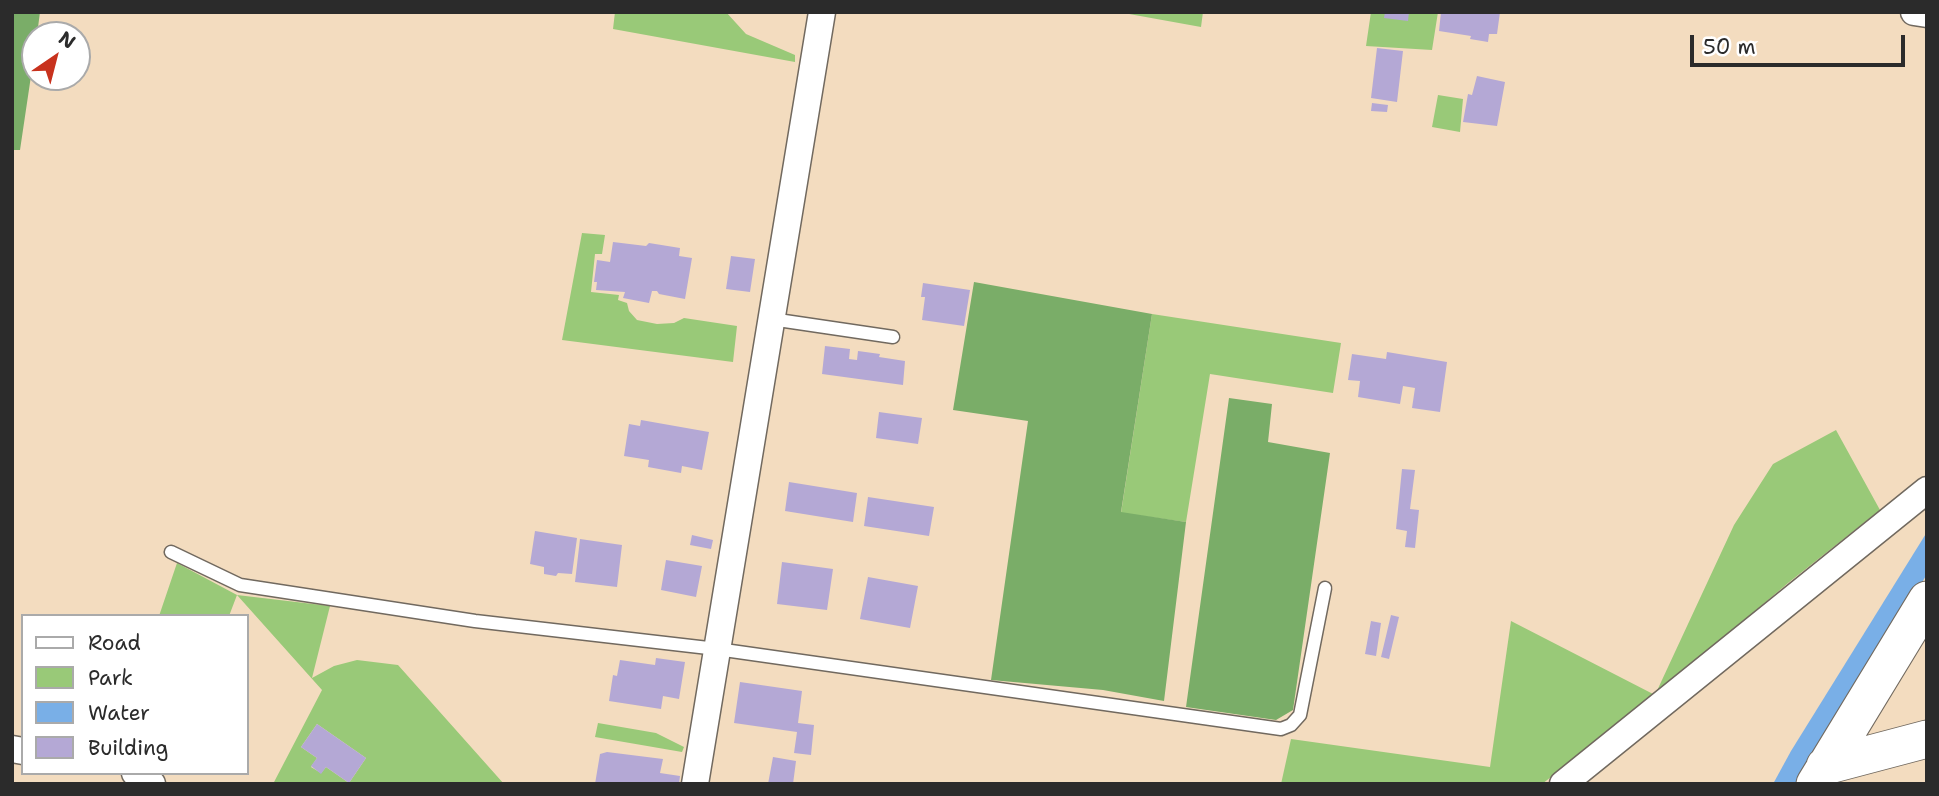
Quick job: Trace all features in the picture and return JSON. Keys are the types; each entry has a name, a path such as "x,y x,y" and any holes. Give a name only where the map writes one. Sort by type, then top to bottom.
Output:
{"street":[{"path":"695,784 822,12"},
{"path":"1914,12 1927,14"},
{"path":"1563,784 1927,490"},
{"path":"1820,775 1927,600"},
{"path":"1820,775 1927,739"}],"lane":[{"path":"771,319 893,337"},
{"path":"171,552 240,585 475,621 718,649 1281,729 1300,715 1325,587"}],"green space":[{"path":"12,12 40,12 39,21 21,21 21,91 29,91 20,150 12,150"},
{"path":"615,12 726,12 746,34 795,55 795,62 613,29"},
{"path":"1118,12 1203,12 1201,27"},
{"path":"1371,12 1438,12 1432,50 1366,46"},
{"path":"1438,95 1463,99 1460,132 1432,127"},
{"path":"582,233 605,235 602,254 595,254 591,292 619,295 618,300 627,303 629,311 637,320 657,324 674,323 684,318 737,326 733,362 562,340"},
{"path":"974,282 1152,314 1121,512 1186,522 1164,701 1103,690 991,680 1028,421 953,410"},
{"path":"1152,314 1341,343 1333,393 1210,374 1186,522 1121,513"},
{"path":"1229,398 1272,404 1268,442 1330,453 1293,710 1276,720 1186,707"},
{"path":"1836,430 1880,510 1788,583 1655,696 1542,784 1281,784 1291,739 1490,767 1511,621 1655,695 1734,525 1773,464"},
{"path":"177,563 237,595 230,614 160,614"},
{"path":"237,595 330,606 312,678 334,666 357,660 398,665 504,784 273,784 322,690","holes":["317,724 366,758 349,783 326,767 321,773 311,767 317,758 301,747"]},
{"path":"598,723 656,733 684,747 682,752 595,737"}],"water":[{"path":"1927,532 1927,574 1803,784 1773,784 1791,751"}],"building":[{"path":"1385,12 1409,12 1408,21 1384,18"},
{"path":"1441,12 1500,12 1497,34 1489,34 1488,42 1470,39 1471,36 1439,31"},
{"path":"1377,48 1403,51 1397,102 1371,98"},
{"path":"1477,76 1505,82 1497,126 1463,122 1468,94 1472,95"},
{"path":"1372,103 1388,105 1387,112 1371,111"},
{"path":"613,242 646,246 649,243 680,248 679,256 692,258 685,299 652,291 649,303 623,298 625,292 596,290 597,282 594,282 597,260 610,262"},
{"path":"731,256 755,259 750,292 726,289"},
{"path":"923,283 970,290 964,326 922,320 925,297 921,297"},
{"path":"825,346 850,349 849,359 857,360 858,351 905,361 903,385 822,374"},
{"path":"1387,352 1447,362 1440,412 1412,408 1415,388 1403,386 1400,404 1358,397 1360,381 1348,380 1352,354 1386,359"},
{"path":"879,412 922,418 918,444 876,438"},
{"path":"641,420 709,432 702,470 682,466 681,473 648,467 649,460 624,456 629,424 640,426"},
{"path":"1402,469 1415,470 1410,509 1419,510 1415,548 1405,547 1407,531 1396,529"},
{"path":"789,482 857,493 853,522 785,511"},
{"path":"868,497 934,507 929,536 864,526"},
{"path":"535,531 577,538 572,574 544,574 544,567 530,564"},
{"path":"692,535 713,540 711,549 690,545"},
{"path":"580,539 622,545 617,587 575,582"},
{"path":"666,560 702,566 696,597 661,590"},
{"path":"782,562 833,569 827,610 777,604"},
{"path":"868,577 918,586 910,628 860,619"},
{"path":"1391,615 1399,617 1389,659 1381,657"},
{"path":"1371,621 1381,623 1376,656 1365,654"},
{"path":"656,658 685,662 679,699 663,696 661,709 609,701 613,675 617,676 620,660 655,665"},
{"path":"740,682 802,691 798,723 814,725 811,755 794,753 797,732 734,723"},
{"path":"317,724 366,758 349,783 326,767 321,774 311,766 317,758 301,747"},
{"path":"607,752 663,759 660,773 680,776 679,784 595,784 600,754"},
{"path":"773,757 796,761 793,784 768,784"}]}
